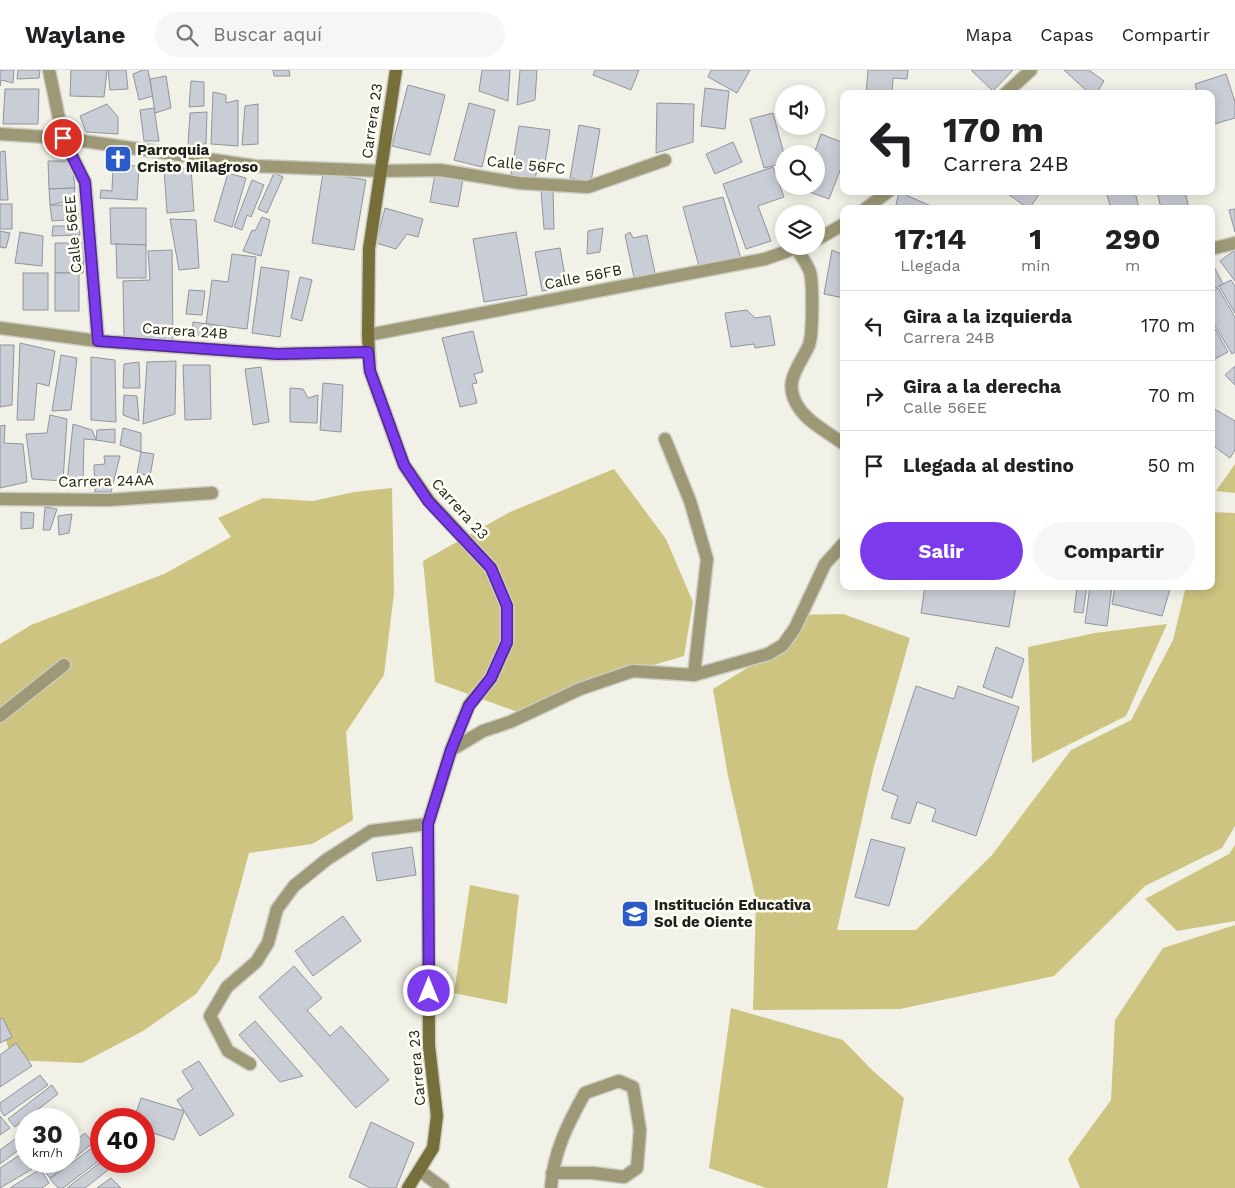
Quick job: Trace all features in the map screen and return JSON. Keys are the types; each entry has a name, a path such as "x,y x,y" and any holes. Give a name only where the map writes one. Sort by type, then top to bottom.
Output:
{"street":[{"name":"Calle 56EE","path":"49,70 63,138 85,182 98,341"},
{"name":"Carrera 23","path":"396,70 369,249 368,352 370,371 404,465 428,501 491,568 507,606 507,642 491,678 469,706 451,750 428,824 429,1046 437,1116 433,1148 408,1188"},
{"path":"1008,90 1031,70"},
{"name":"Calle 56FC","path":"0,134 63,138 256,166 381,171 440,170 519,183 588,186 665,160"},
{"path":"870,205 884,195"},
{"path":"825,235 840,226"},
{"path":"1215,247 1235,243"},
{"name":"Calle 56FB","path":"368,335 775,255"},
{"path":"803,255 810,274 812,325 809,344 793,374 792,390 798,407 808,418 840,441"},
{"name":"Carrera 24B","path":"0,328 98,341 277,354 368,352"},
{"path":"665,439 690,501 707,559 694,674"},
{"name":"Carrera 24AA","path":"0,499 108,500 212,494"},
{"path":"451,750 483,731 510,722 580,689 633,671 694,674 768,654 783,645 794,628 826,564 840,548"},
{"path":"0,716 64,665"},
{"path":"250,1064 228,1051 210,1016 226,987 256,962 268,943 277,909 294,886 326,860 372,831 428,824"},
{"path":"551,1188 552,1174 564,1130 585,1093 619,1081 632,1087 640,1130 637,1168 624,1177 593,1173 552,1174"},
{"path":"420,1171 443,1188"}],"shaded area":[{"path":"1235,464 1235,493 1216,491"},
{"path":"614,469 666,539 693,602 684,656 627,673 526,715 435,682 423,561 510,512"},
{"path":"392,488 394,593 384,675 346,732 353,820 312,844 249,853 220,960 196,994 143,1031 82,1063 13,1060 0,1025 0,644 31,625 164,574 231,537 218,518 263,498 313,501 354,492"},
{"path":"1215,512 1235,513 1235,826 1222,848 1145,886 1054,976 900,1009 753,1010 756,900 728,776 713,689 780,648 793,615 843,614 910,638 873,770 837,930 916,930 992,855 1071,750 1131,720 1173,640 1185,590 1215,590"},
{"path":"1167,624 1126,716 1032,763 1028,647 1095,633"},
{"path":"1235,845 1235,921 1177,931 1145,899 1229,854"},
{"path":"470,885 519,895 507,1004 454,993"},
{"path":"1235,925 1235,1188 1080,1188 1068,1159 1111,1100 1115,1020 1163,948"},
{"path":"731,1008 843,1040 872,1070 904,1098 887,1188 766,1188 709,1168"}],"building":[{"path":"0,70 14,70 13,83 1,80 0,86"},
{"path":"18,70 40,70 39,78 17,79"},
{"path":"71,70 107,70 104,97 70,96"},
{"path":"108,70 126,70 128,89 110,90"},
{"path":"148,70 153,96 139,100 133,74"},
{"path":"273,70 289,70 290,76 274,76"},
{"path":"482,70 510,70 508,101 479,91"},
{"path":"520,70 537,70 535,100 517,105"},
{"path":"595,70 639,70 631,90 593,75"},
{"path":"711,70 750,70 737,93 708,77"},
{"path":"868,70 908,70 907,79 893,78 892,90 866,90"},
{"path":"971,70 1013,70 994,90"},
{"path":"1064,70 1089,70 1104,81 1098,90 1086,90"},
{"path":"1226,74 1235,102 1235,118 1215,124 1215,90 1197,90 1195,84"},
{"path":"166,76 171,108 155,113 150,79"},
{"path":"191,81 204,82 204,106 189,107"},
{"path":"408,85 445,95 430,155 392,146"},
{"path":"705,88 729,91 725,129 701,126"},
{"path":"5,89 39,89 38,124 3,124"},
{"path":"213,92 226,95 226,103 238,100 238,146 211,144"},
{"path":"469,103 495,110 482,167 454,160"},
{"path":"657,103 694,104 693,142 656,153"},
{"path":"107,104 118,117 118,134 86,132 80,116"},
{"path":"258,104 258,144 242,145 245,106"},
{"path":"154,108 159,141 144,141 140,110"},
{"path":"207,112 206,144 188,145 190,113"},
{"path":"773,113 775,135 779,135 782,145 775,145 775,165 764,168 750,119"},
{"path":"579,125 600,129 591,182 570,178"},
{"path":"519,126 550,130 544,171 537,170 535,179 511,175"},
{"path":"821,135 840,141 840,170 829,199 818,195 825,195 825,145 817,145"},
{"path":"733,142 742,162 715,174 706,154"},
{"path":"5,151 8,200 0,200 0,152"},
{"path":"48,161 72,161 75,188 49,189"},
{"path":"113,165 139,166 137,200 100,198 101,190 112,191"},
{"path":"773,167 775,172 775,195 783,195 784,197 758,206 771,241 746,249 723,184"},
{"path":"191,168 194,211 167,213 164,169"},
{"path":"228,173 246,178 232,227 214,221"},
{"path":"274,173 283,177 267,213 258,209"},
{"path":"323,173 366,180 354,250 312,243"},
{"path":"435,174 463,179 458,207 430,202"},
{"path":"252,180 264,185 251,217 247,215 242,230 234,227"},
{"path":"75,188 73,200 50,205 49,189"},
{"path":"553,189 554,229 544,229 541,190"},
{"path":"898,195 906,195 929,205 896,205"},
{"path":"1010,195 1039,195 1032,205 1023,205"},
{"path":"1107,195 1136,195 1138,205 1110,205"},
{"path":"1158,195 1186,195 1188,205 1160,205"},
{"path":"723,197 741,259 700,270 683,207"},
{"path":"0,204 12,204 12,229 0,229"},
{"path":"50,205 77,205 79,219 52,221"},
{"path":"110,208 146,208 146,245 111,244"},
{"path":"385,208 423,219 418,237 407,234 396,249 376,243"},
{"path":"1235,209 1235,232 1229,210"},
{"path":"262,217 270,220 261,256 243,251 252,230 255,231"},
{"path":"170,219 196,220 199,268 179,270"},
{"path":"53,226 79,226 80,235 52,236"},
{"path":"603,228 600,252 587,254 588,231"},
{"path":"0,231 10,233 6,248 0,247"},
{"path":"20,232 43,236 42,266 15,263"},
{"path":"516,232 527,295 484,302 473,239"},
{"path":"630,232 633,238 647,235 655,273 634,277 625,235"},
{"path":"55,243 84,243 83,273 55,273"},
{"path":"116,244 146,245 146,278 117,278"},
{"path":"560,248 567,287 542,291 535,252"},
{"path":"172,250 173,345 124,340 123,281 150,280 148,251"},
{"path":"832,250 840,253 840,297 824,294"},
{"path":"1235,250 1235,281 1220,261"},
{"path":"232,254 256,257 247,329 206,324 212,280 228,282"},
{"path":"261,267 289,271 280,337 252,333"},
{"path":"1215,269 1223,284 1215,288"},
{"path":"23,273 48,273 48,310 23,310"},
{"path":"55,273 79,273 79,311 55,311"},
{"path":"300,277 312,280 302,321 291,318"},
{"path":"1231,280 1235,286 1235,313 1219,286"},
{"path":"1218,288 1235,317 1235,352 1232,354 1215,326 1215,290"},
{"path":"189,290 205,291 202,315 186,314"},
{"path":"747,310 755,318 770,316 775,345 755,348 754,344 731,347 725,313"},
{"path":"193,322 217,325 216,336 192,335"},
{"path":"1215,329 1228,352 1215,359"},
{"path":"473,331 483,372 474,374 477,383 472,384 477,403 460,407 442,338"},
{"path":"20,343 55,351 49,386 37,383 34,420 17,420"},
{"path":"0,345 14,345 12,405 0,407"},
{"path":"61,355 77,358 71,410 52,411"},
{"path":"91,357 115,360 116,422 91,420"},
{"path":"176,361 175,414 143,424 147,362"},
{"path":"139,362 140,388 123,388 124,364"},
{"path":"183,365 210,365 211,419 185,420"},
{"path":"1235,366 1235,385 1225,375"},
{"path":"261,367 269,422 253,425 245,369"},
{"path":"323,383 343,385 341,432 320,430"},
{"path":"290,388 303,389 308,398 318,395 317,423 290,422"},
{"path":"124,395 137,396 139,421 123,415"},
{"path":"1215,409 1235,421 1235,450 1230,458 1215,447"},
{"path":"50,415 67,419 63,481 32,479 26,434 47,433"},
{"path":"73,424 92,430 96,440 84,439 83,482 67,483"},
{"path":"5,425 4,443 23,444 27,482 0,488 0,426"},
{"path":"123,428 141,433 141,452 120,445"},
{"path":"115,429 115,443 96,440 97,430"},
{"path":"141,452 154,454 150,476 137,473"},
{"path":"104,456 120,456 111,492 95,492 94,465 105,464"},
{"path":"45,507 57,509 50,530 43,530"},
{"path":"21,512 34,513 33,528 21,529"},
{"path":"72,514 69,533 59,535 58,516"},
{"path":"924,590 1015,590 1009,627 921,613"},
{"path":"1077,590 1086,590 1083,613 1074,612"},
{"path":"1089,590 1112,590 1107,626 1085,623"},
{"path":"1114,590 1170,590 1162,616 1112,604"},
{"path":"996,647 1024,659 1012,698 983,687"},
{"path":"916,686 954,699 958,686 1019,707 976,836 932,821 936,809 917,802 910,824 891,818 898,796 882,790"},
{"path":"871,839 905,848 889,906 855,897"},
{"path":"412,847 416,875 377,881 372,853"},
{"path":"343,916 361,941 313,976 295,951"},
{"path":"294,966 322,998 307,1010 330,1036 341,1026 389,1080 356,1108 259,997"},
{"path":"3,1018 12,1037 0,1043 0,1019"},
{"path":"255,1021 303,1076 280,1082 239,1035"},
{"path":"16,1043 32,1066 0,1087 0,1055"},
{"path":"199,1061 234,1115 200,1136 177,1100 193,1089 182,1071"},
{"path":"40,1075 48,1085 4,1116 0,1109 0,1103"},
{"path":"52,1085 58,1094 40,1108 22,1108"},
{"path":"141,1098 184,1111 174,1140 155,1134 155,1108 138,1108"},
{"path":"15,1114 15,1127 8,1119"},
{"path":"0,1116 10,1128 0,1135"},
{"path":"371,1122 414,1143 396,1188 370,1188 349,1177"},
{"path":"85,1133 90,1139 90,1145 80,1154 80,1137"},
{"path":"15,1139 15,1153 0,1164 0,1150"},
{"path":"90,1149 90,1167 63,1188 58,1188 50,1179 58,1173 80,1173 80,1157"},
{"path":"15,1158 15,1173 25,1173 0,1188 0,1168"},
{"path":"90,1170 90,1173 104,1173 85,1188 67,1188"},
{"path":"34,1173 43,1173 49,1183 42,1188 10,1188"},
{"path":"46,1173 56,1173 50,1178"},
{"path":"111,1178 121,1188 97,1188"}],"place":[{"name":"Parroquia Cristo Milagroso","path":"118,159"},
{"name":"Institución Educativa Sol de Oiente","path":"635,914"}],"route":[{"path":"63,138 85,182 98,341 277,354 368,352 370,371 404,465 428,501 491,568 507,606 507,642 491,678 469,706 451,750 428,824 429,991"}]}
